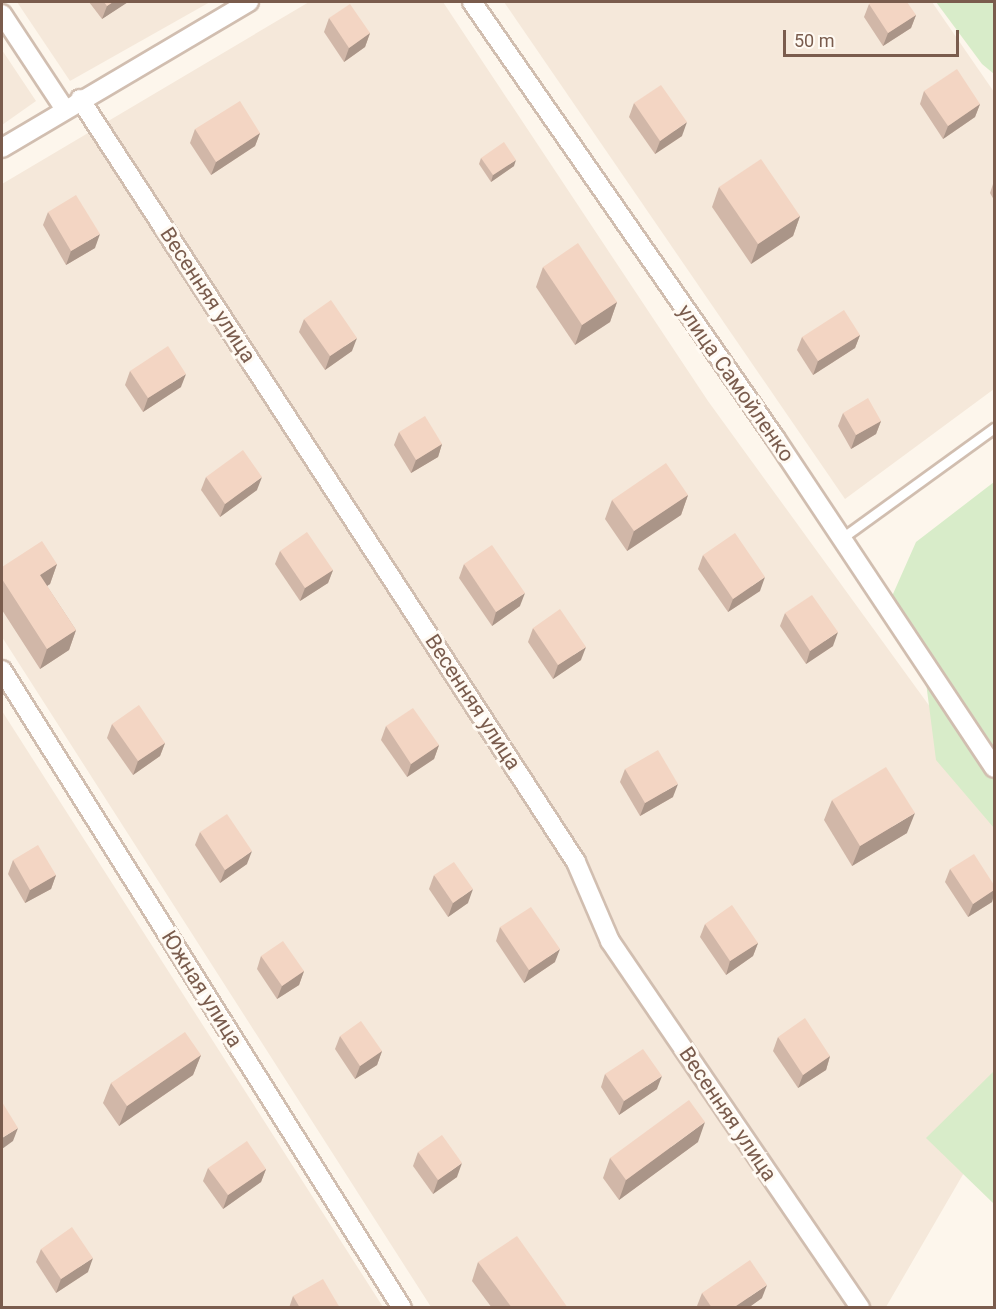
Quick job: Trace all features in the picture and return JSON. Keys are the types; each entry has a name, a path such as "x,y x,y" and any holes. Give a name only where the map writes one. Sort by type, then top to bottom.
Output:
{"street":[{"path":"2,148 72,103 249,2"},
{"name":"улица Самойленко","path":"472,2 842,538 994,768"},
{"name":"Весенняя улица","path":"2,14 72,103 576,862 610,941 860,1308"},
{"name":"Южная улица","path":"2,670 402,1308"}],"lane":[{"path":"842,538 994,428"}],"shaded area":[{"path":"17,2 210,2 70,81"},
{"path":"309,2 443,2 708,401 994,795 994,1121 886,1307 431,1307 2,637 2,184"},
{"path":"504,2 932,2 994,92 994,389 845,499"},
{"path":"2,50 36,101 2,125"},
{"path":"2,711 383,1307 2,1307"}],"green space":[{"path":"936,2 994,2 994,74 982,64"},
{"path":"994,482 994,828 936,760 924,667 889,603 916,542"},
{"path":"994,1071 994,1204 926,1138"}],"building":[{"path":"872,2 907,2 916,15 888,33 869,4"},
{"path":"350,4 370,33 349,48 329,18"},
{"path":"957,69 980,104 948,126 924,91"},
{"path":"661,85 687,122 660,141 634,103"},
{"path":"240,101 260,133 216,162 195,129"},
{"path":"504,142 516,160 493,175 481,158"},
{"path":"761,159 800,216 758,244 719,187"},
{"path":"76,195 100,234 71,251 48,212"},
{"path":"578,243 617,302 582,325 543,267"},
{"path":"331,300 357,338 330,356 304,319"},
{"path":"844,310 860,335 818,361 802,337"},
{"path":"168,346 186,374 148,398 130,371"},
{"path":"868,398 881,421 856,435 843,413"},
{"path":"425,416 442,444 416,460 399,432"},
{"path":"243,450 262,477 225,504 206,477"},
{"path":"666,463 688,495 634,531 612,500"},
{"path":"307,532 333,570 305,588 280,551"},
{"path":"735,533 765,577 733,599 703,555"},
{"path":"42,541 57,564 40,575 76,630 47,649 2,579 2,567"},
{"path":"492,545 525,593 496,612 464,564"},
{"path":"812,595 838,632 810,651 785,613"},
{"path":"560,609 586,647 558,665 533,628"},
{"path":"139,705 165,743 138,761 112,724"},
{"path":"413,708 439,745 411,764 386,726"},
{"path":"658,750 678,784 645,803 625,769"},
{"path":"886,767 915,813 860,846 832,800"},
{"path":"227,814 252,851 225,870 200,832"},
{"path":"38,845 56,875 30,890 13,860"},
{"path":"974,854 994,885 994,890 973,904 950,869"},
{"path":"454,862 473,889 453,903 434,875"},
{"path":"732,905 758,943 730,961 705,924"},
{"path":"531,907 560,949 529,970 500,927"},
{"path":"283,941 304,971 282,986 261,956"},
{"path":"805,1018 830,1056 803,1075 778,1037"},
{"path":"361,1021 382,1051 360,1066 340,1036"},
{"path":"185,1032 201,1055 127,1106 111,1083"},
{"path":"643,1049 662,1076 624,1101 605,1074"},
{"path":"689,1100 705,1122 626,1180 610,1158"},
{"path":"2,1102 18,1128 2,1138"},
{"path":"442,1135 462,1163 438,1180 418,1152"},
{"path":"247,1141 266,1169 228,1195 208,1168"},
{"path":"72,1227 93,1258 61,1279 41,1249"},
{"path":"517,1236 568,1308 512,1308 478,1262"},
{"path":"750,1260 767,1285 733,1308 712,1308 702,1293"},
{"path":"323,1279 340,1308 300,1308 293,1296"}]}
